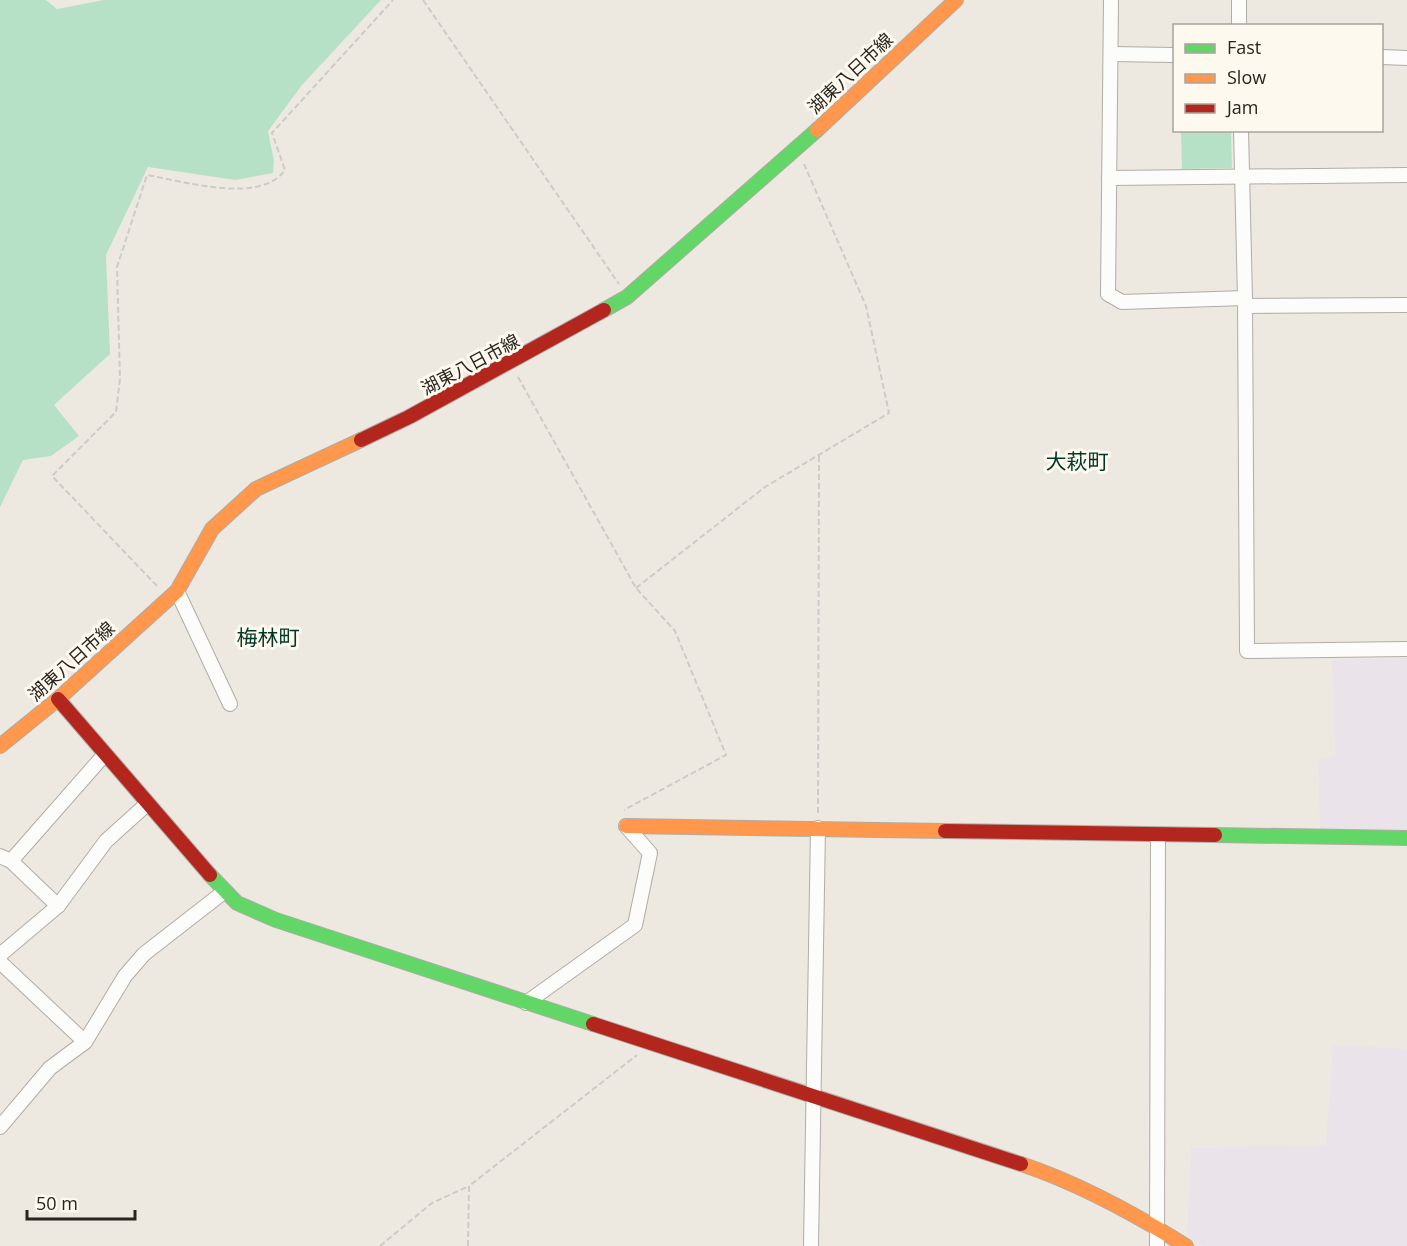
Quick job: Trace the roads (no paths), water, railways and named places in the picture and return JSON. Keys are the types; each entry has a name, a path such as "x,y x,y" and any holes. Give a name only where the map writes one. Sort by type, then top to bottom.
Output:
{"street":[{"name":"湖東八日市線","path":"0,746 58,699 173,594 212,530 256,489 409,417 627,297 797,148 956,0"},
{"path":"1111,0 1108,294 1122,302 1407,305"},
{"path":"1239,0 1239,24"},
{"path":"1111,54 1173,55"},
{"path":"1383,57 1407,58"},
{"path":"1241,132 1245,302 1247,651 1407,649"},
{"path":"1109,178 1407,175"},
{"path":"173,594 230,704"},
{"path":"58,699 189,853 237,903 276,920 1044,1172 1157,1227 1186,1246"},
{"path":"58,906 5,858 105,754"},
{"path":"0,955 58,906 105,841 147,804"},
{"path":"526,1002 635,926 650,853 626,826 1407,838"},
{"path":"811,1246 818,828"},
{"path":"1156,1246 1158,835"},
{"path":"0,1127 50,1068 85,1042 125,976 144,954 225,891"},
{"path":"0,962 85,1042"}],"district":[{"name":"大萩町","path":"1077,461"},
{"name":"梅林町","path":"268,637"}]}
